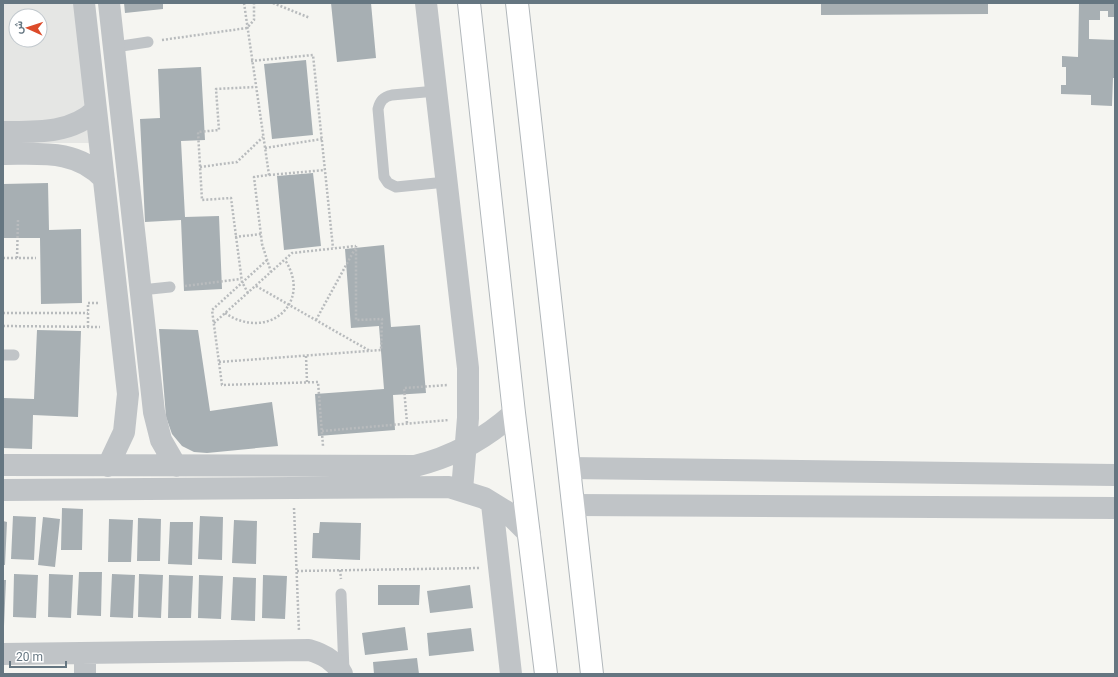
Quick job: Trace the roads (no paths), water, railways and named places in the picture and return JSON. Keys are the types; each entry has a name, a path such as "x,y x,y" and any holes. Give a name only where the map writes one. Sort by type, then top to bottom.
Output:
{"street":[{"path":"84,3 128,394 124,432 108,466"},
{"path":"109,3 115,46 156,426 165,447 176,466"},
{"path":"426,3 469,383 467,447 462,490"},
{"path":"469,3 514,413 546,674"},
{"path":"517,3 592,674"},
{"path":"3,132 53,131 71,126 89,117 96,110"},
{"path":"35,132 36,154"},
{"path":"3,154 36,154 63,156 76,159 88,164 104,179"},
{"path":"128,394 152,394"},
{"path":"3,465 324,467 415,466 444,458 467,447 500,426 514,413"},
{"path":"570,468 1115,475"},
{"path":"1015,506 1016,474"},
{"path":"3,490 449,487 462,490 507,512 530,535"},
{"path":"492,504 511,674"},
{"path":"574,505 1015,506 1115,508"},
{"path":"3,654 300,649 313,651 326,656 343,674"},
{"path":"85,653 85,674"}],"lane":[{"path":"115,46 148,42"},
{"path":"436,91 387,96 379,103 378,109 384,176 388,184 396,187 446,182"},
{"path":"141,290 170,287"},
{"path":"341,594 343,674"}]}
